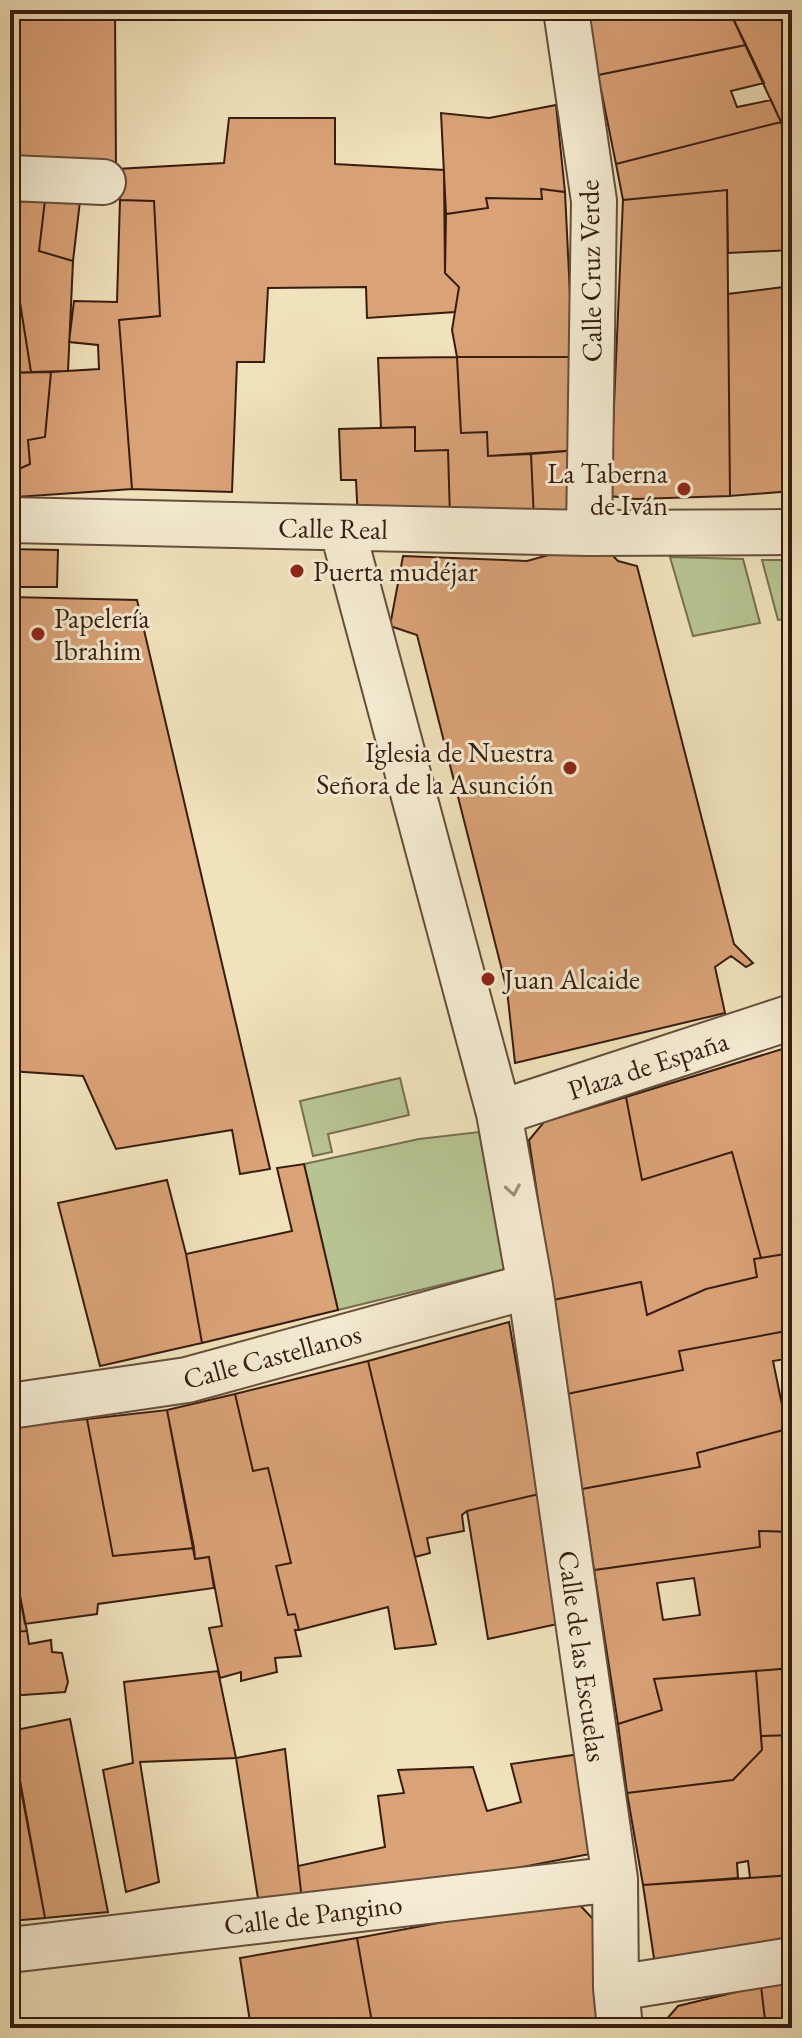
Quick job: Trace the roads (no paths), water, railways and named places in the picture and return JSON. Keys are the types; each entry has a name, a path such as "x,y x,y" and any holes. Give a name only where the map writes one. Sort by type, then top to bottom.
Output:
{"street":[{"name":"Calle Cruz Verde","path":"566,10 594,201 589,533"},
{"path":"10,178 103,182"},
{"name":"Calle Real","path":"10,520 589,533 792,532"},
{"path":"342,528 499,1113"},
{"name":"Plaza de España","path":"499,1113 792,1017"},
{"name":"Calle de las Escuelas","path":"499,1113 530,1286 615,1879 618,2008"},
{"name":"Calle Castellanos","path":"10,1406 187,1380 530,1286"},
{"name":"Calle de Pangino","path":"10,1950 615,1879"},
{"path":"618,2008 792,1960"}],"place":[{"name":"La Taberna de Iván","path":"684,489"},
{"name":"Puerta mudéjar","path":"297,571"},
{"name":"Papelería Ibrahim","path":"38,634"},
{"name":"Iglesia de Nuestra Señora de la Asunción","path":"570,768"},
{"name":"Juan Alcaide","path":"488,979"}]}
